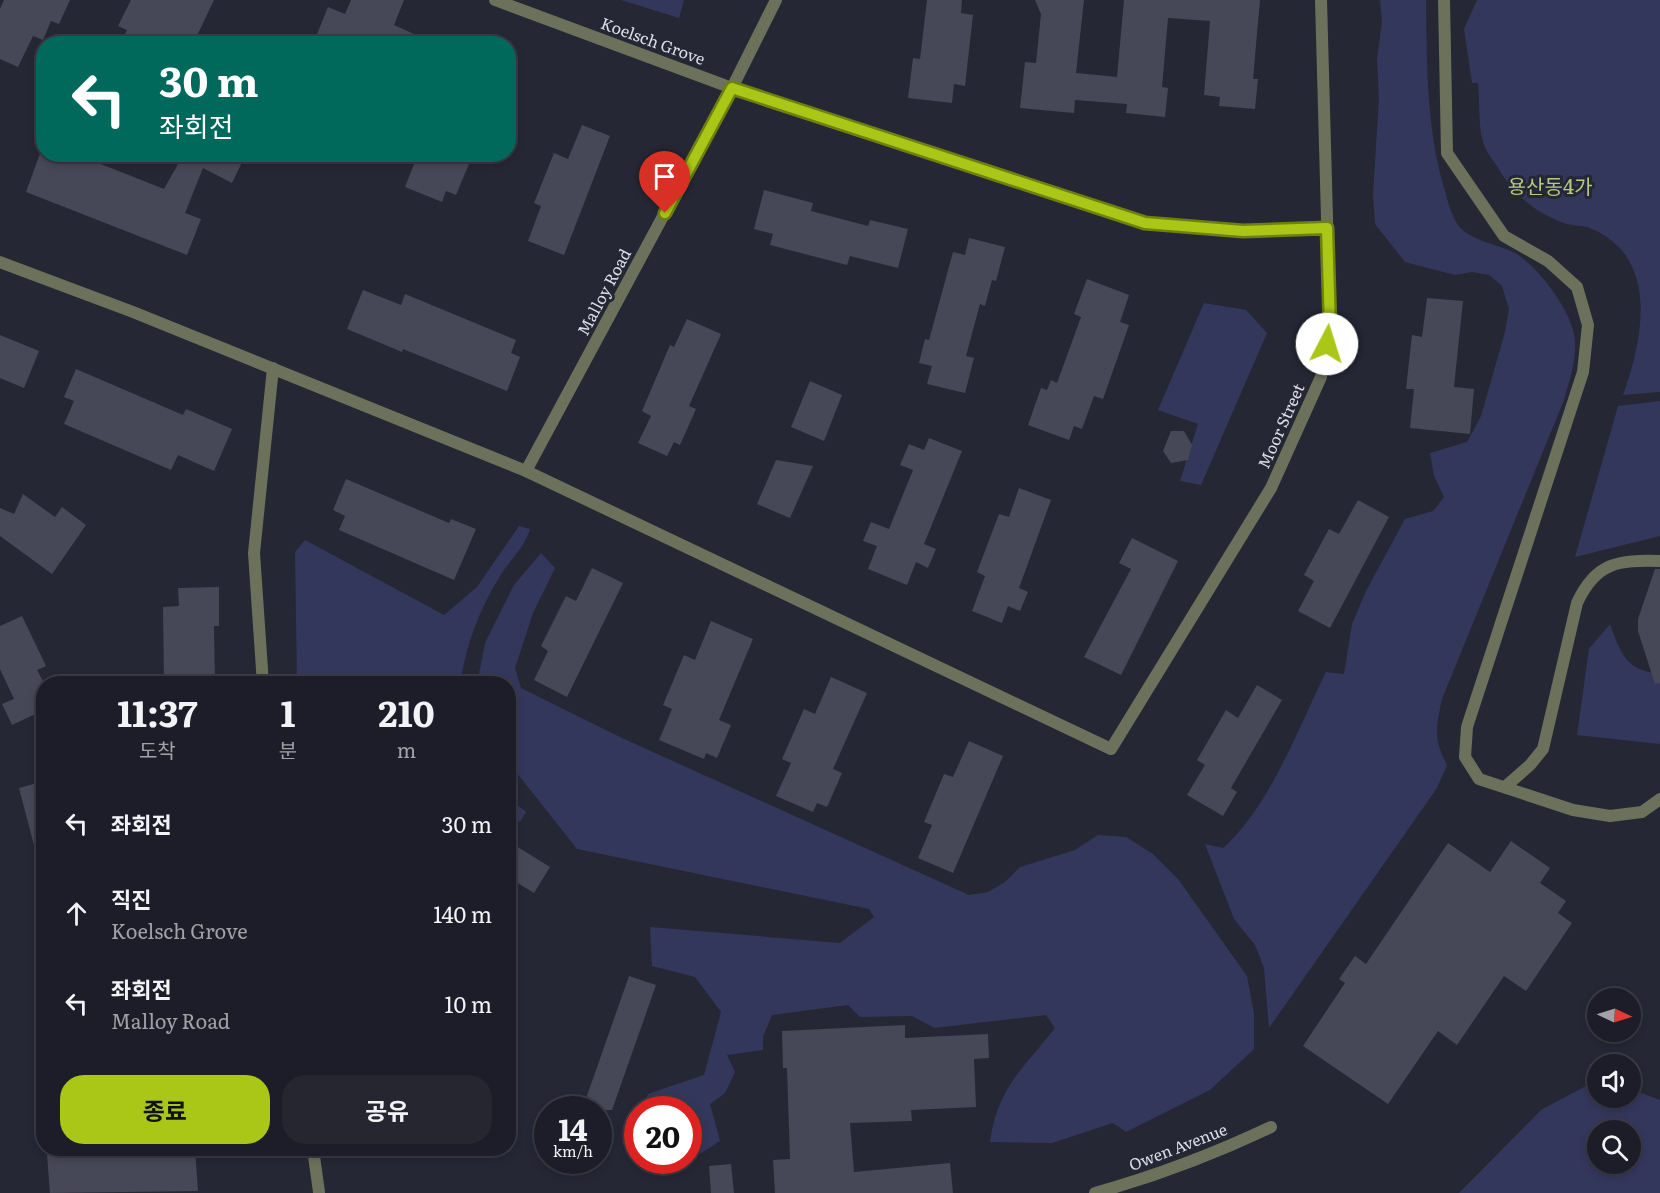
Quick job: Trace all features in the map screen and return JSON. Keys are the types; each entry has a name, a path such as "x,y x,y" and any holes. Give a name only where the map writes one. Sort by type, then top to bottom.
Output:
{"lane":[{"name":"Koelsch Grove","path":"495,0 766,101 1145,223 1243,231 1327,228"},
{"name":"Malloy Road","path":"526,471 732,88 776,0"},
{"name":"Moor Street","path":"526,471 1111,749 1271,488 1321,377 1330,327 1321,0"},
{"path":"1444,0 1447,153 1504,236 1548,261 1577,287 1587,325 1583,372 1467,727 1465,757 1479,779 1573,810 1610,816 1641,812 1660,799"},
{"path":"0,262 273,368 526,471"},
{"path":"262,676 254,553 273,368"},
{"path":"1505,788 1530,765 1543,749 1577,603 1585,587 1600,569 1612,564 1660,561"},
{"name":"Owen Avenue","path":"1095,1193 1143,1180 1221,1150 1271,1127"},
{"path":"315,1156 319,1192"}],"shaded area":[{"path":"621,0 684,0 679,18"},
{"path":"1380,0 1426,0 1427,72 1431,120 1439,167 1452,213 1463,230 1477,239 1515,253 1544,280 1554,292 1569,319 1575,342 1574,357 1564,400 1442,699 1437,733 1439,747 1447,765 1437,788 1269,1028 1264,968 1255,945 1234,919 1205,844 1223,848 1240,831 1282,766 1326,672 1344,674 1352,624 1366,591 1405,519 1433,511 1444,497 1434,476 1430,453 1467,442 1481,416 1505,332 1509,309 1502,286 1489,275 1472,272 1455,275 1405,262 1375,224 1373,194 1379,98 1377,60 1382,22"},
{"path":"1477,0 1660,0 1660,392 1623,395 1636,348 1640,323 1640,299 1636,277 1626,256 1610,240 1587,227 1564,223 1534,208 1510,185 1485,148 1480,128 1478,83 1472,83 1464,29"},
{"path":"1204,303 1246,310 1267,333 1201,485 1180,481 1198,424 1158,410"},
{"path":"1660,401 1660,536 1575,557 1618,406"},
{"path":"519,526 530,529 521,548 500,576 486,602 470,642 462,676 297,676 295,552 305,540 444,615 477,587"},
{"path":"541,553 555,568 533,613 515,668 521,688 622,738 969,895 988,892 1005,882 1020,867 1075,850 1098,835 1126,837 1153,854 1178,879 1247,976 1254,1013 1254,1049 1210,1090 1126,1132 1113,1123 1052,1143 990,1142 1005,1093 1055,1028 1046,1015 934,1028 912,1016 860,1017 848,1005 772,1015 763,1037 763,1050 727,1055 735,1072 725,1093 710,1104 720,1141 702,1152 702,1096 647,1096 704,1075 721,1012 695,977 652,966 650,927 840,943 874,917 869,909 577,849 516,772 516,676 479,676 485,643 514,585"},
{"path":"1610,624 1626,659 1639,669 1660,674 1660,744 1577,735 1589,649"},
{"path":"516,804 526,812 520,822 516,820"},
{"path":"1587,1085 1587,1108 1641,1108 1641,1093 1660,1100 1660,1193 1459,1193 1541,1110"}],"building":[{"path":"4,0 70,0 59,24 51,21 45,36 33,36 18,67 0,59 0,9"},
{"path":"131,0 214,0 197,36 124,36 127,30 118,26"},
{"path":"351,0 404,0 394,25 418,36 316,36 328,7 345,14"},
{"path":"927,0 962,0 961,13 973,15 965,86 954,84 952,103 908,98 913,58 920,59"},
{"path":"1035,0 1084,0 1076,73 1117,77 1124,0 1260,0 1253,79 1258,79 1255,109 1219,106 1220,97 1204,95 1210,21 1168,18 1162,87 1168,88 1165,117 1126,113 1127,104 1075,100 1074,113 1020,108 1025,62 1036,63 1041,14"},
{"path":"582,125 610,136 564,255 528,241 541,206 534,203 554,153 568,159"},
{"path":"37,162 96,162 164,189 179,162 242,162 232,183 203,168 185,213 201,219 187,255 26,192"},
{"path":"415,162 464,162 469,164 456,195 446,191 442,202 405,187"},
{"path":"764,190 813,203 811,211 868,226 870,220 908,229 898,268 850,256 847,265 770,245 773,234 754,229"},
{"path":"969,238 1005,247 996,281 992,280 985,306 980,304 966,356 974,358 965,393 927,384 932,366 919,363 925,339 929,340 953,252 965,255"},
{"path":"1087,279 1129,295 1120,322 1129,325 1103,399 1094,396 1082,429 1074,426 1069,440 1028,425 1041,388 1047,390 1051,380 1057,383 1081,317 1074,314"},
{"path":"363,290 401,305 405,294 516,340 511,353 520,357 507,391 347,329"},
{"path":"1427,298 1463,301 1454,387 1474,389 1470,434 1410,428 1414,389 1406,389 1412,335 1422,337"},
{"path":"687,319 721,334 689,406 696,409 680,445 674,442 667,456 638,443 651,416 642,411 670,345 674,347"},
{"path":"0,335 39,351 24,388 0,378"},
{"path":"76,369 183,415 186,409 232,429 214,471 178,455 171,470 64,424 74,401 64,397"},
{"path":"810,381 842,395 824,441 791,427"},
{"path":"1171,431 1184,431 1192,445 1188,460 1171,463 1163,451"},
{"path":"929,438 962,451 924,544 936,549 928,568 916,562 907,585 868,569 877,546 863,541 871,522 889,529 913,470 900,465 909,444 924,450"},
{"path":"776,460 813,466 790,518 757,504"},
{"path":"346,479 449,523 451,519 476,529 454,580 339,530 345,516 333,510"},
{"path":"1019,488 1051,500 1019,588 1028,592 1020,611 1008,606 1002,623 972,611 985,576 977,572 999,514 1009,517"},
{"path":"23,494 55,517 62,507 86,525 52,574 0,536 0,508 14,514"},
{"path":"1358,500 1389,517 1330,628 1298,611 1314,581 1304,575 1329,529 1339,534"},
{"path":"1132,538 1178,561 1121,675 1084,657 1131,569 1119,563"},
{"path":"592,568 623,583 567,697 534,680 548,651 541,646 566,596 576,601"},
{"path":"1655,569 1660,569 1660,683 1655,684 1638,631 1638,619"},
{"path":"219,587 219,626 214,626 215,676 164,676 163,607 179,606 178,588"},
{"path":"22,616 46,666 37,670 40,676 36,676 36,714 12,725 2,704 14,699 0,669 0,626"},
{"path":"711,621 753,639 719,720 731,725 717,758 706,753 704,759 659,740 672,709 663,705 684,655 695,660"},
{"path":"831,677 867,693 833,769 842,773 827,807 817,803 813,812 776,796 791,763 782,759 804,709 815,714"},
{"path":"1257,685 1282,700 1231,788 1237,792 1223,816 1187,795 1205,765 1197,760 1226,710 1238,718"},
{"path":"969,741 1003,756 953,873 918,858 932,825 924,822 944,774 953,777"},
{"path":"36,783 36,853 19,788"},
{"path":"1511,841 1550,868 1540,883 1566,901 1558,913 1572,923 1526,991 1504,976 1457,1045 1438,1031 1388,1104 1303,1046 1345,983 1339,979 1355,956 1366,964 1448,843 1490,872"},
{"path":"516,846 550,867 534,893 516,882"},
{"path":"629,976 656,985 612,1110 612,1096 587,1096"},
{"path":"905,1025 905,1038 988,1034 989,1058 974,1059 976,1107 911,1110 912,1121 850,1123 854,1172 950,1163 953,1193 775,1193 773,1160 790,1159 787,1068 783,1068 782,1031"},
{"path":"47,1156 196,1156 198,1191 50,1193"},
{"path":"731,1164 734,1193 711,1193 709,1166"}],"district":[{"name":"용산동4가","path":"1550,187"}],"route":[{"path":"665,213 732,88 1145,223 1243,231 1327,228 1330,327 1327,344"}]}
